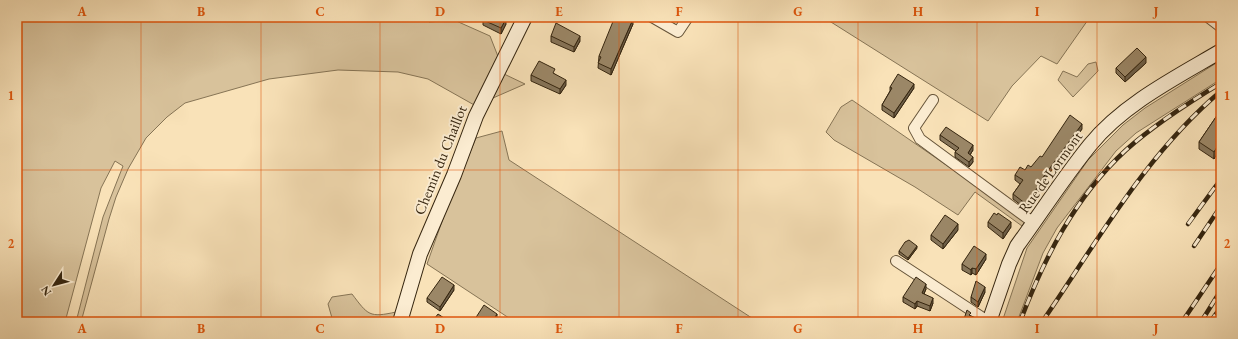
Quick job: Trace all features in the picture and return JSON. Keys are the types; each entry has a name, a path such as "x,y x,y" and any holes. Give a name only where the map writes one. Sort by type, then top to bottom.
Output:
{"main road":[{"name":"Chemin du Chaillot","path":"400,322 420,254 454,175 476,116 525,17"},
{"name":"Rue de Lormont","path":"989,322 1009,264 1017,246 1090,144 1117,119 1148,95 1221,51"}],"street":[{"path":"652,17 678,32 688,17"},
{"path":"1208,17 1221,27"},
{"path":"933,100 914,128 920,139 1034,223"},
{"path":"896,260 989,322"}],"shaded area":[{"path":"17,17 427,17 429,22 454,20 490,36 499,59 476,106 428,79 398,72 338,70 269,79 185,103 167,117 146,138 128,169 116,197 109,219 81,322 76,322 103,217 123,166 115,161 101,188 65,322 17,322"},
{"path":"823,17 1090,17 1057,64 1041,56 1012,86 988,121"},
{"path":"1221,60 1221,79 1136,133 1116,151 1057,228 1043,253 1017,322 1002,322 1027,248 1088,160 1123,125 1145,108"},
{"path":"1096,62 1098,71 1073,97 1058,80 1063,71 1077,77 1088,64"},
{"path":"504,74 525,84 493,98"},
{"path":"852,100 1026,220 1022,226 975,192 958,215 915,187 834,140 826,132 841,107"},
{"path":"502,131 509,160 758,322 515,322 427,264 445,213 476,138"},
{"path":"352,294 362,307 370,313 380,315 396,312 393,322 331,322 332,318 328,304 332,297"}],"building":[{"path":"484,17 502,17 506,19 501,28 483,20"},
{"path":"617,17 628,17 633,19 611,69 598,63 601,57 599,56 614,19 616,20"},
{"path":"556,23 580,36 574,47 551,36"},
{"path":"1137,48 1146,57 1125,77 1116,68"},
{"path":"539,61 555,69 553,73 566,80 560,89 531,75"},
{"path":"898,74 914,84 894,113 882,105"},
{"path":"1218,114 1221,116 1221,140 1214,152 1199,142"},
{"path":"1070,115 1082,124 1039,183 1040,184 1026,204 1013,194 1023,180 1015,175 1020,167 1025,170 1028,165 1031,167 1040,156 1042,157"},
{"path":"946,127 973,145 968,153 973,157 969,162 955,152 959,148 940,135"},
{"path":"994,213 997,215 998,213 1011,222 1003,233 988,222"},
{"path":"945,215 958,224 943,244 931,235"},
{"path":"909,240 917,246 908,258 899,251 905,242"},
{"path":"974,246 986,254 976,269 972,268 971,270 962,264"},
{"path":"442,277 454,285 440,307 427,298"},
{"path":"916,277 926,284 922,293 933,298 930,306 917,301 915,304 903,297"},
{"path":"976,281 985,287 978,302 971,297"},
{"path":"484,305 497,314 492,322 473,322"},
{"path":"967,310 971,313 969,315 978,319 977,322 963,322"},
{"path":"438,314 450,322 432,322"}],"railway":[{"path":"1020,322 1029,298 1051,252 1076,208 1091,188 1108,168 1148,131 1196,98 1221,83"},
{"path":"1042,322 1103,230 1146,171 1169,142 1221,91"},
{"path":"1188,224 1221,179"},
{"path":"1194,246 1221,206"},
{"path":"1182,322 1221,264"},
{"path":"1201,322 1221,290"},
{"path":"1210,322 1221,307"}]}
